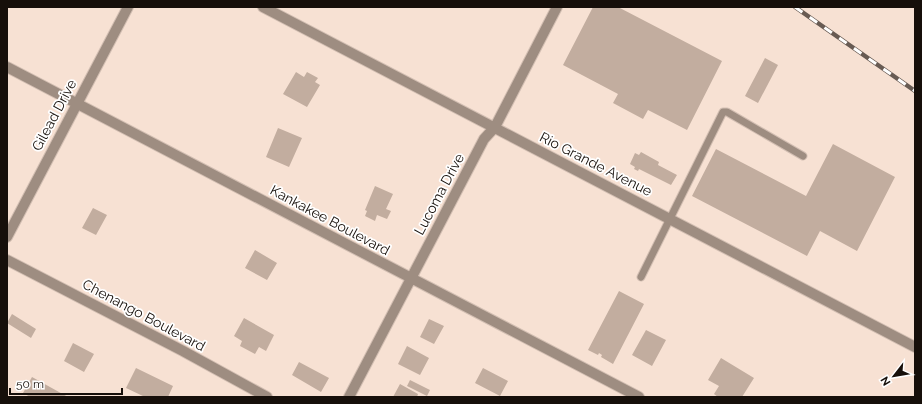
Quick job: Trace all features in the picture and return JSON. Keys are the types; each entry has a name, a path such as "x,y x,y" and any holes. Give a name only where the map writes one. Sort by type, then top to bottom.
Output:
{"street":[{"name":"Gilead Drive","path":"7,237 76,103 128,7"},
{"name":"Rio Grande Avenue","path":"263,7 915,347"},
{"name":"Lucoma Drive","path":"349,397 484,139 495,127 557,7"},
{"name":"Kankakee Boulevard","path":"7,67 639,397"},
{"name":"Chenango Boulevard","path":"7,260 170,344 267,397"}],"lane":[{"path":"641,277 723,112 727,112 803,156"}],"building":[{"path":"593,7 618,7 722,61 687,130 648,110 643,119 613,103 618,94 563,65"},
{"path":"765,58 778,65 758,103 745,96"},
{"path":"296,72 304,77 307,72 318,78 315,82 320,85 307,107 283,94"},
{"path":"278,128 302,138 289,167 266,157"},
{"path":"833,144 895,177 857,251 820,231 807,256 692,196 716,149 806,196"},
{"path":"641,152 659,162 658,165 677,175 671,185 639,169 638,171 634,169 635,167 630,164 635,153 639,155"},
{"path":"375,186 393,194 386,209 391,211 387,219 377,215 375,221 365,216 367,211 365,210"},
{"path":"93,208 107,215 96,235 82,228"},
{"path":"255,250 277,263 267,280 245,268"},
{"path":"619,291 644,304 613,364 601,357 602,355 599,353 598,355 588,350"},
{"path":"12,314 36,329 31,338 7,323"},
{"path":"244,318 274,335 266,351 259,347 255,354 240,346 242,341 234,336"},
{"path":"429,319 444,326 434,344 420,337"},
{"path":"646,330 666,340 652,366 632,355"},
{"path":"73,343 94,354 84,372 64,361"},
{"path":"407,346 429,358 420,375 398,364"},
{"path":"721,358 754,378 742,397 718,397 714,394 719,386 708,380"},
{"path":"299,362 329,378 321,392 292,375"},
{"path":"136,368 173,386 168,397 145,397 126,388"},
{"path":"483,368 508,381 500,396 475,383"},
{"path":"32,377 68,397 30,397 23,393"},
{"path":"410,380 430,390 427,396 407,386"},
{"path":"400,384 418,394 417,397 393,397"}],"railway":[{"path":"795,7 915,91"}]}
